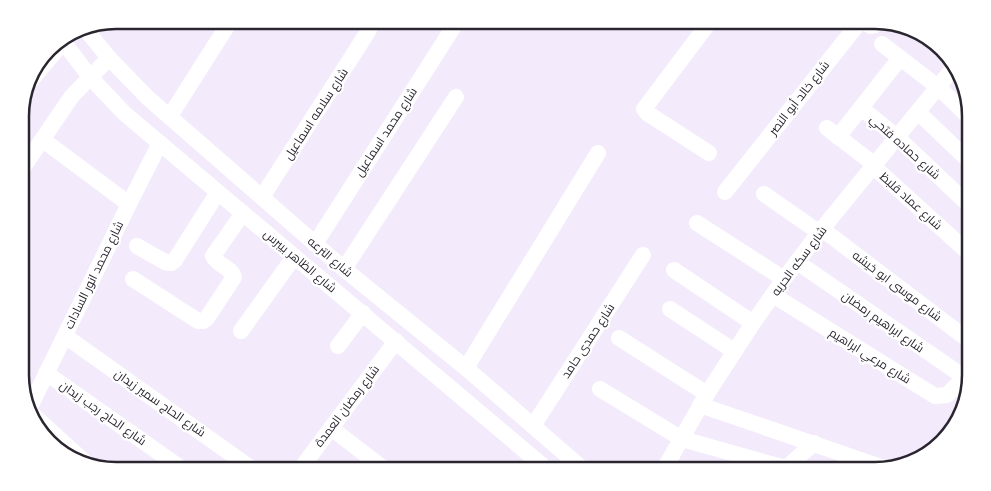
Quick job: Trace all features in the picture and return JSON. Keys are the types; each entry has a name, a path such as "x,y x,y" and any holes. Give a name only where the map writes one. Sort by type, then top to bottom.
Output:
{"street":[{"path":"170,116 225,29"},
{"name":"شارع محمد اسماعيل","path":"315,244 452,29"},
{"path":"704,29 645,107 647,113 709,153"},
{"name":"شارع خالد أبو النصر","path":"725,192 854,29"},
{"name":"شارع سلامه اسماعيل","path":"133,279 198,321 203,321 207,318 234,277 232,272 214,260 213,256 248,217 267,202 370,30"},
{"name":"شارع الترعه","path":"89,33 109,58 148,98 344,269 466,368 575,462"},
{"name":"شارع الظاهر بيبرس","path":"65,44 90,77 124,113 538,462"},
{"path":"882,44 938,87 962,110"},
{"path":"29,159 72,96 109,58"},
{"path":"861,108 900,58"},
{"name":"شارع سكه الحريه","path":"671,462 704,399 734,351 773,295 821,231 950,72"},
{"path":"344,269 456,97"},
{"name":"شارع عماد قلبظ","path":"861,108 833,132 874,166 962,247"},
{"name":"شارع حماده فتحي","path":"861,108 897,137 962,199"},
{"path":"918,112 962,154"},
{"path":"42,140 128,204"},
{"name":"شارع محمد انور السادات","path":"33,401 128,204 160,143"},
{"path":"466,368 598,153"},
{"path":"137,246 171,263 175,260 218,192"},
{"name":"شارع موسى ابو خيشه","path":"764,194 821,231 962,335"},
{"path":"697,222 784,280"},
{"name":"شارع حمدى حامد","path":"525,451 643,255"},
{"path":"241,331 294,257"},
{"name":"شارع ابراهيم رمضان","path":"797,262 962,377"},
{"path":"674,270 753,323"},
{"name":"شارع مرعي ابراهيم","path":"773,295 935,396 947,395 961,384"},
{"path":"670,309 734,351"},
{"path":"338,346 363,313"},
{"name":"شارع الحاج سمير زيدان","path":"65,336 242,462"},
{"path":"619,338 704,399 867,462"},
{"name":"شارع رمضان العمدة","path":"306,462 396,341"},
{"name":"شارع الحاج رجب زيدان","path":"46,373 172,462"},
{"path":"600,389 682,439 761,462"},
{"path":"43,424 72,451"},
{"path":"331,428 374,462"},
{"path":"796,462 814,443"}]}
